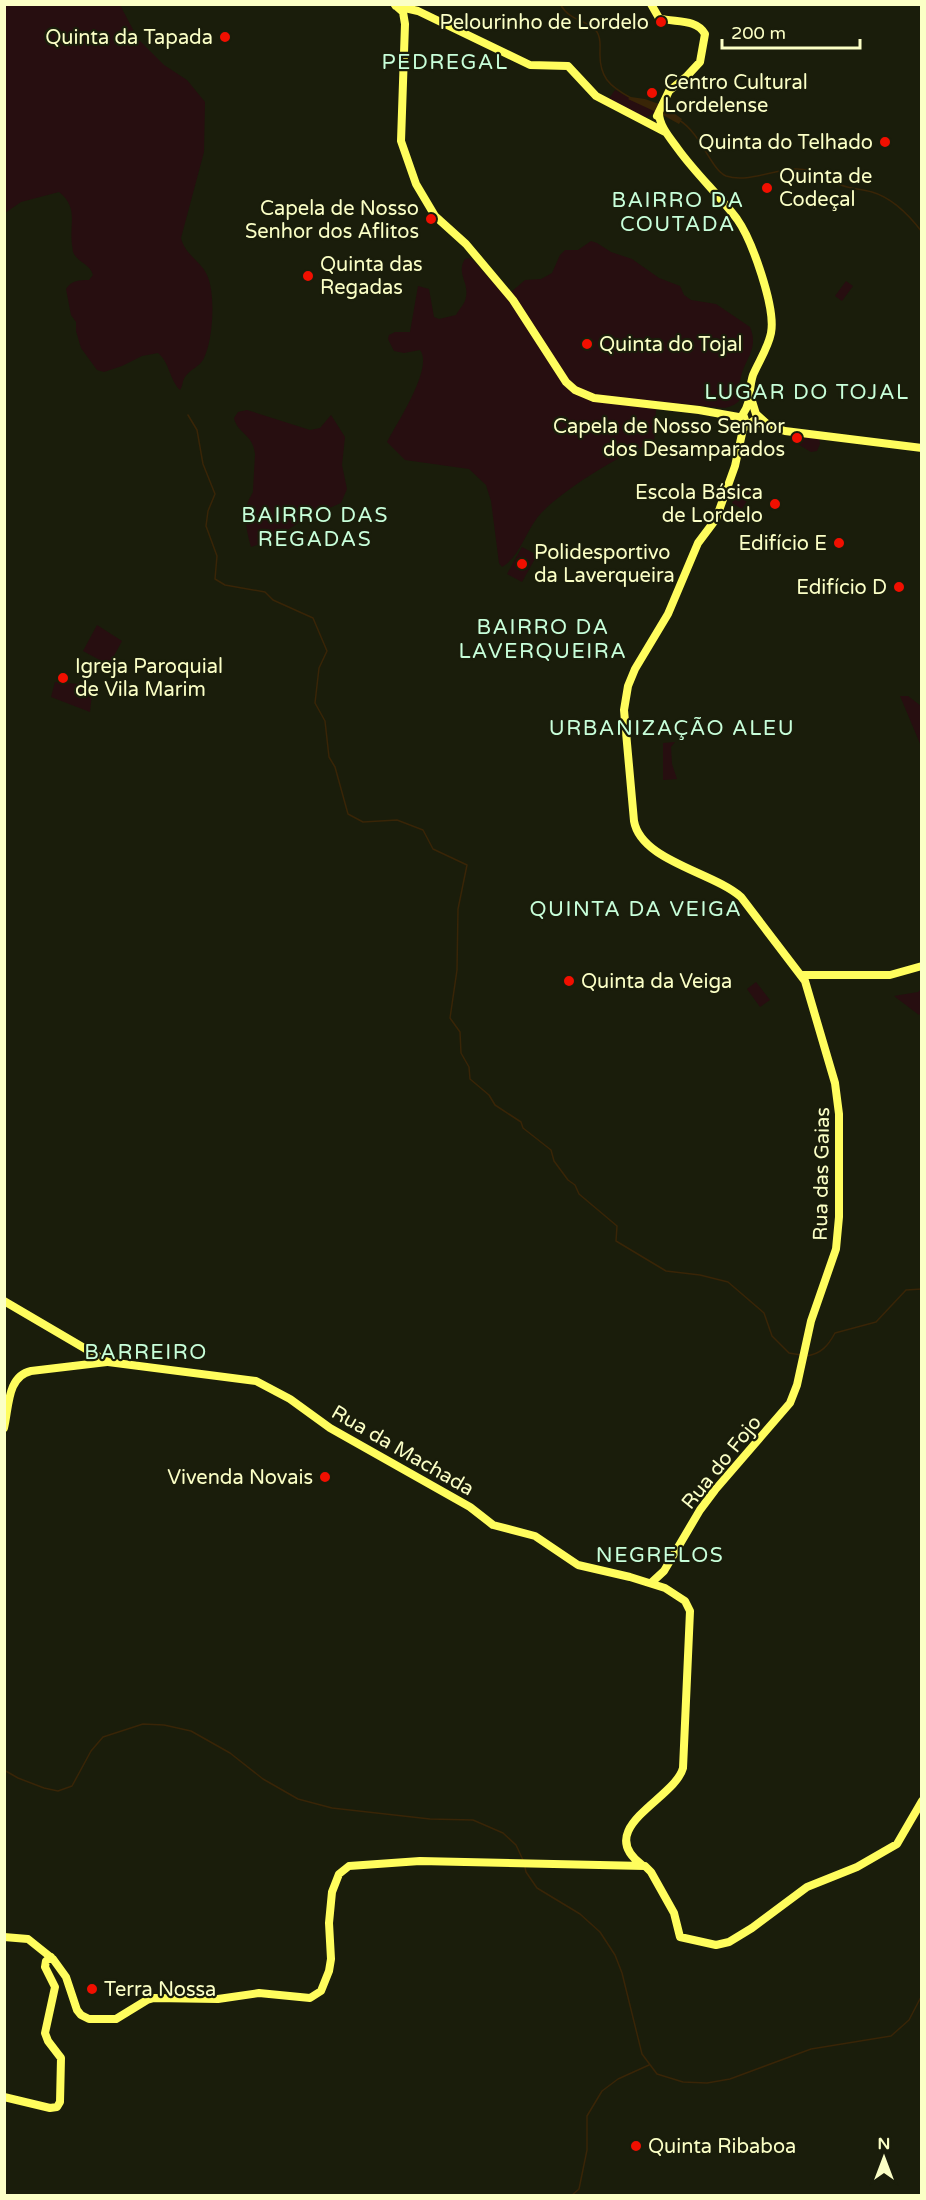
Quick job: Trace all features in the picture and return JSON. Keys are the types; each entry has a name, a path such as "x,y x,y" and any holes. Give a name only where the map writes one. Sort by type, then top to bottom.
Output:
{"street":[{"path":"651,4 659,18 693,24 702,29 705,34 700,62 669,91 657,120"},
{"path":"394,5 418,11 529,65 568,66 596,95 640,119 657,120 694,169 739,222 768,293 771,330 767,346 752,377 750,416"},
{"path":"394,5 403,12 405,22 401,141 409,168 424,201 440,221 458,235 513,300 571,387 596,398 750,416 785,431 921,448"},
{"name":"Rua das Gaias","path":"750,416 743,430 735,466 720,508 712,526 698,543 669,612 630,679 624,707 634,821 637,832 661,854 738,894 754,912 807,984 835,1083 839,1114 839,1217 836,1249 813,1315 796,1388 788,1407"},
{"path":"802,975 890,975 921,966"},
{"path":"4,1301 108,1362"},
{"path":"4,1428 13,1386 20,1375 31,1371 108,1362"},
{"name":"Rua da Machada","path":"108,1362 256,1381 285,1396 330,1428 464,1504 493,1525 531,1535 578,1565 651,1583 665,1588 685,1601 690,1611 683,1768 679,1779 632,1825 627,1834 629,1849 627,1858 620,1865"},
{"name":"Rua do Fojo","path":"651,1583 664,1571 711,1494 788,1407"},
{"path":"664,1571 665,1588"},
{"path":"629,1849 633,1857 650,1869 674,1913 680,1937 721,1945 750,1929 807,1887 857,1867 896,1845 902,1839 921,1801"},
{"path":"4,1937 28,1938 51,1957 65,1975 78,2012 91,2019 117,2019 154,1998 218,1999 262,1993 310,1998 321,1991 330,1968 329,1923 332,1892 338,1876 346,1867 420,1861 642,1865"},
{"path":"4,2097 50,2108 57,2107 60,2102 61,2058 47,2039 45,2031 55,1990 53,1980 45,1967 46,1961 51,1957"}],"shaded area":[{"path":"5,4 120,5 138,39 164,65 187,80 205,102 204,152 181,238 186,249 204,270 210,283 211,329 204,358 185,377 180,390 165,361 158,353 142,356 104,372 97,370 81,348 66,289 73,282 89,280 93,275 73,253 72,216 65,198 59,192 21,202 5,213"},
{"path":"615,90 656,112 645,118 608,100"},
{"path":"631,97 659,104 656,112 628,99"},
{"path":"664,106 682,119 679,124 661,114"},
{"path":"591,241 611,252 632,259 659,278 680,286 684,295 691,300 716,304 750,327 753,343 741,375 741,395 738,401 725,408 599,396 581,390 568,379 524,310 510,293 525,280 541,279 552,273 560,255 565,250 578,250"},
{"path":"471,258 513,305 559,377 584,398 653,407 656,410 654,443 626,454 591,474 546,508 537,518 513,557 502,567 499,563 491,501 486,485 469,469 405,460 387,442 418,382 423,358 420,350 404,353 394,351 388,339 389,335 395,332 410,332 418,286 429,289 434,317 439,319 456,315 466,297 462,273 463,264 465,259"},
{"path":"846,281 853,286 842,301 835,296"},
{"path":"247,410 310,430 320,428 331,415 345,437 342,465 347,489 341,503 304,519 274,539 251,547 246,516 247,503 253,492 255,454 254,447 238,427 234,418 238,412"},
{"path":"793,434 819,438 820,444 817,451 811,452 791,440"},
{"path":"742,486 752,492 742,509 732,503"},
{"name":"Polidesportivo da Laverqueira","path":"522,547 537,555 522,582 507,574"},
{"path":"97,625 122,641 109,665 83,651"},
{"path":"55,682 79,684 79,682 93,685 90,712 51,697"},
{"path":"900,696 908,696 921,706 921,746"},
{"path":"675,742 671,747 672,764 677,779 663,780 663,743"},
{"path":"756,982 770,1000 760,1007 747,989"},
{"path":"921,989 921,1013 919,1015 894,996 918,992"}],"waterway":[{"path":"560,4 569,15 589,25 597,32 600,39 601,68 607,80 631,98"},
{"path":"679,120 694,133 715,167 726,176 742,178 794,169 807,170 841,185 887,198 906,213 922,232"},
{"path":"188,415 197,430 203,464 215,494 208,511 206,526 217,556 215,579 225,585 265,592 273,600 313,618 327,651 319,668 315,703 325,721 329,757 335,767 348,814 363,822 397,820 423,830 433,849 467,865 458,909 457,970 450,1018 460,1032 461,1053 469,1067 470,1079 489,1095 495,1105 521,1122 523,1128 551,1150 554,1161 568,1180 575,1185 579,1194 617,1226 616,1241 666,1271 700,1275 728,1282 764,1313 772,1336 789,1353 801,1355"},
{"path":"806,1356 824,1349 835,1333 876,1322 906,1290 922,1289"},
{"path":"4,1770 18,1778 58,1791 72,1786 91,1751 103,1737 143,1724 164,1725 191,1731 230,1753 263,1779 298,1799 332,1808 430,1819 473,1820 503,1833 516,1845 523,1860"},
{"path":"525,1867 537,1888 580,1914 600,1932 615,1955 622,1973 642,2054 657,2074 683,2082 707,2083 730,2079 811,2049 891,2036 909,2020 922,1995"},
{"path":"571,2196 579,2189 587,2150 587,2116 602,2091 618,2079 649,2065"}],"place":[{"name":"Pelourinho de Lordelo","path":"661,22"},
{"name":"Quinta da Tapada","path":"225,37"},
{"name":"Centro Cultural Lordelense","path":"652,93"},
{"name":"Quinta do Telhado","path":"885,142"},
{"name":"Quinta de Codeçal","path":"767,188"},
{"name":"Capela de Nosso Senhor dos Aflitos","path":"431,219"},
{"name":"Quinta das Regadas","path":"308,276"},
{"name":"Quinta do Tojal","path":"587,344"},
{"name":"Capela de Nosso Senhor dos Desamparados","path":"797,438"},
{"name":"Escola Básica de Lordelo","path":"775,504"},
{"name":"Edifício E","path":"839,543"},
{"name":"Polidesportivo da Laverqueira","path":"522,564"},
{"name":"Edifício D","path":"899,587"},
{"name":"Igreja Paroquial de Vila Marim","path":"63,678"},
{"name":"Quinta da Veiga","path":"569,981"},
{"name":"Vivenda Novais","path":"325,1477"},
{"name":"Terra Nossa","path":"92,1989"},
{"name":"Quinta Ribaboa","path":"636,2146"}],"district":[{"name":"PEDREGAL","path":"445,62"},
{"name":"BAIRRO DA COUTADA","path":"678,212"},
{"name":"LUGAR DO TOJAL","path":"807,392"},
{"name":"BAIRRO DAS REGADAS","path":"315,527"},
{"name":"BAIRRO DA LAVERQUEIRA","path":"543,639"},
{"name":"URBANIZAÇÃO ALEU","path":"672,728"},
{"name":"QUINTA DA VEIGA","path":"636,909"},
{"name":"BARREIRO","path":"146,1352"},
{"name":"NEGRELOS","path":"660,1555"}]}
